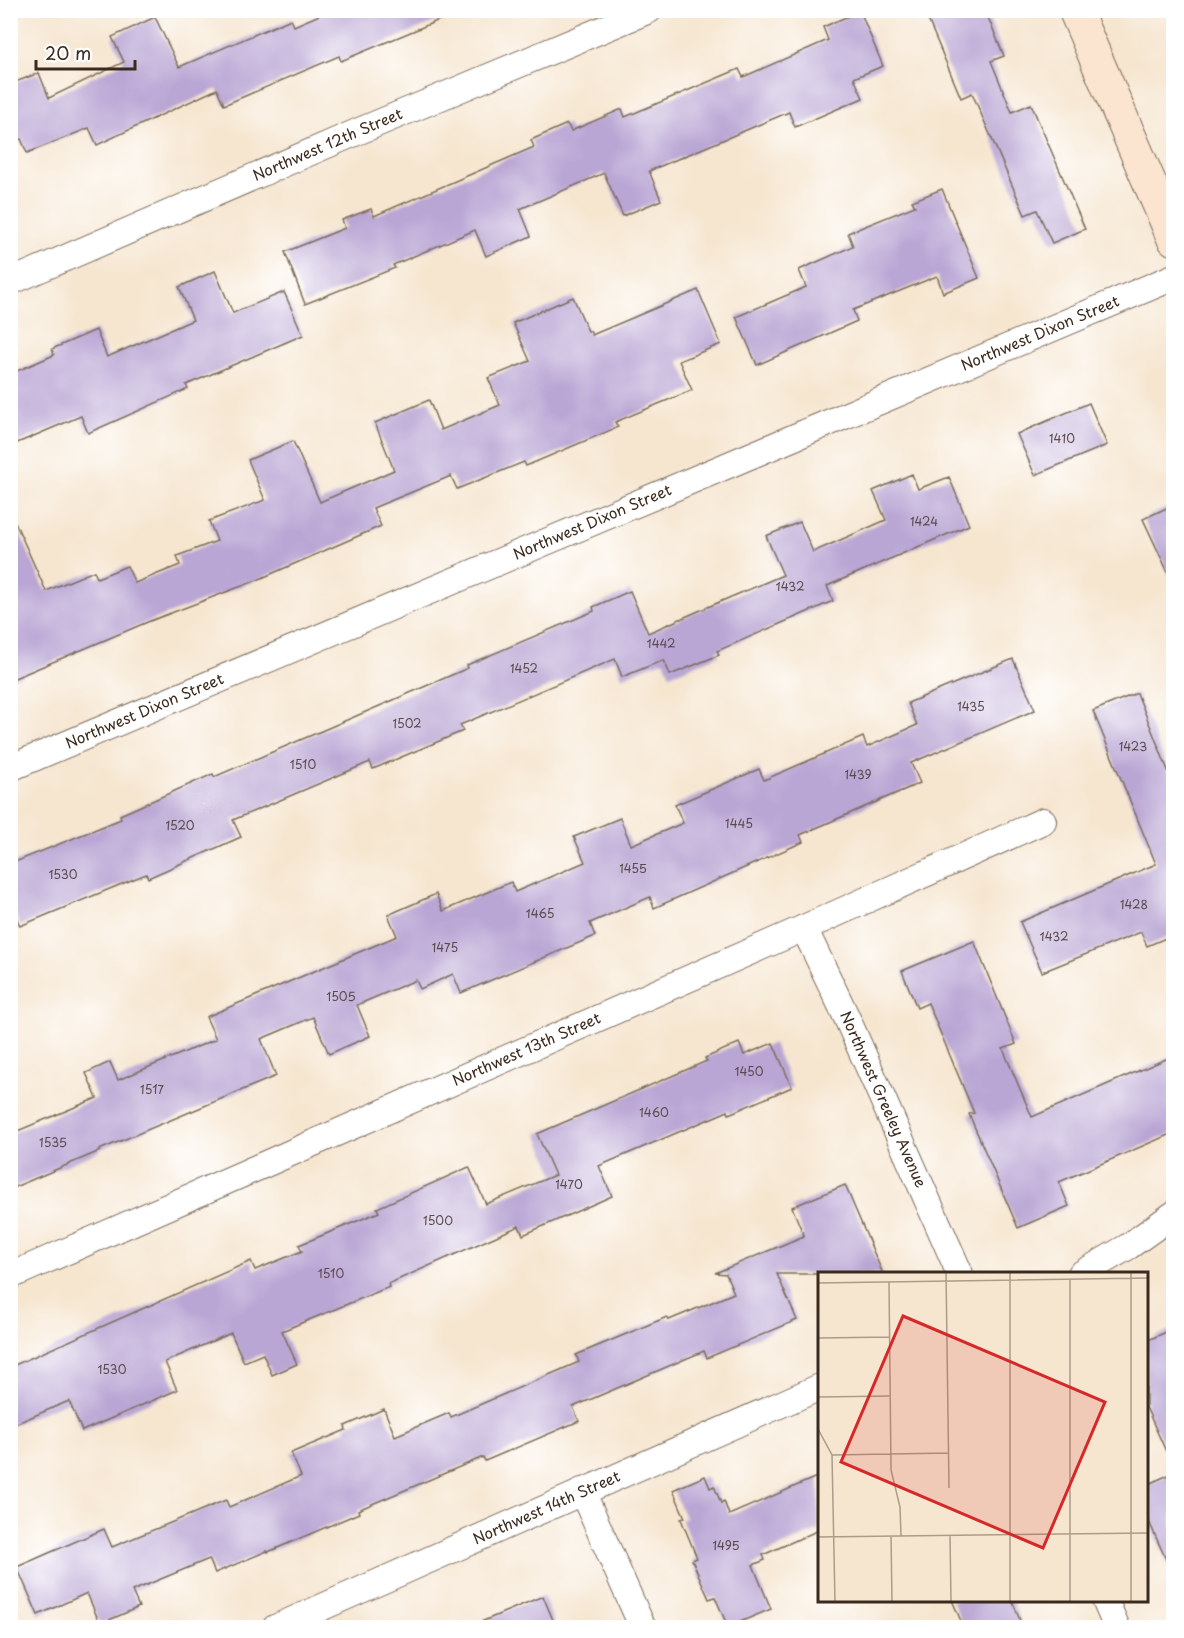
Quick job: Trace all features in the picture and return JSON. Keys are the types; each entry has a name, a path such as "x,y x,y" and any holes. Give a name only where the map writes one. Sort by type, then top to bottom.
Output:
{"main road":[{"path":"1075,10 1173,239"}],"street":[{"name":"Northwest 12th Street","path":"10,282 357,132 649,10"},
{"name":"Northwest Dixon Street","path":"10,768 1173,277"},
{"name":"Northwest 13th Street","path":"10,1276 1042,821"},
{"name":"Northwest Greeley Avenue","path":"804,927 851,1027 959,1272"},
{"path":"1084,1272 1129,1246 1173,1214"},
{"name":"Northwest 14th Street","path":"274,1628 818,1387"},
{"path":"582,1491 643,1628"},
{"path":"1106,1602 1117,1628"}],"building":[{"path":"331,10 461,11 341,61 339,56 224,105 217,89 97,145 89,128 27,153 21,139 10,143 10,84 39,73 49,98 124,62 112,37 155,17 179,67 291,19 294,26"},
{"path":"924,10 985,10 1004,56 991,61 1012,112 1031,104 1085,229 1052,243 1037,210 1025,215 972,93 961,98"},
{"path":"860,11 883,66 854,78 863,98 795,127 789,112 649,171 661,200 623,216 604,173 520,209 531,236 486,256 475,230 393,265 395,268 305,304 285,252 345,228 342,220 371,209 374,216 534,147 531,140 567,124 571,131 622,109 625,117 739,69 743,77 828,40 823,27"},
{"path":"942,189 979,278 943,293 937,276 853,310 857,321 757,365 736,317 806,287 799,270 853,246 848,233 915,206 912,201"},
{"path":"215,271 233,313 284,292 303,335 186,385 188,389 88,433 81,416 10,446 10,374 54,355 52,349 96,330 107,357 193,320 179,287"},
{"path":"698,290 721,344 679,361 692,390 615,422 618,427 526,466 524,462 457,489 451,476 373,508 381,526 255,581 150,621 10,680 10,511 46,591 94,571 97,578 127,566 135,583 180,565 177,556 217,541 209,521 265,500 248,460 293,441 320,502 394,470 375,423 429,400 441,430 500,405 488,378 530,361 513,323 573,297 592,335"},
{"path":"1089,403 1107,445 1035,475 1017,434"},
{"path":"912,474 918,489 949,477 969,525 827,586 833,601 717,651 719,655 670,675 664,660 622,677 615,659 460,725 463,731 373,769 370,762 233,820 241,837 148,878 146,874 20,926 10,903 10,864 121,819 120,815 213,774 214,777 468,668 467,665 594,611 593,607 630,591 648,633 783,575 766,536 800,522 813,552 886,520 873,491"},
{"path":"1173,505 1173,583 1143,519"},
{"path":"1013,659 1035,710 911,763 920,783 800,835 803,842 654,908 650,897 590,923 595,936 461,993 453,974 420,989 416,980 357,1005 370,1036 329,1054 313,1017 261,1039 276,1076 10,1189 10,1134 97,1098 86,1073 110,1062 118,1080 216,1039 206,1017 397,936 388,915 436,894 443,911 511,882 515,892 585,862 574,837 620,818 631,845 683,823 675,805 759,769 764,780 863,737 867,747 917,725 908,703"},
{"path":"1137,693 1173,783 1173,935 1147,946 1141,932 1042,972 1020,922 1156,864 1093,711"},
{"path":"974,941 1016,1044 1003,1049 1032,1117 1173,1056 1173,1133 1059,1182 1069,1206 1018,1228 969,1114 974,1113 928,1003 917,1008 902,971"},
{"path":"739,1043 744,1055 773,1043 792,1087 729,1114 728,1111 599,1166 612,1196 523,1235 519,1226 388,1284 389,1287 282,1331 297,1364 272,1375 263,1354 244,1362 231,1333 165,1362 177,1390 82,1431 69,1401 10,1426 10,1367 251,1261 255,1270 302,1251 299,1245 379,1212 377,1208 469,1167 486,1204 555,1175 537,1134 707,1061 705,1058"},
{"path":"845,1185 882,1272 777,1274 797,1320 707,1358 704,1351 573,1407 579,1421 485,1461 483,1457 358,1510 359,1513 215,1573 209,1559 132,1591 139,1607 100,1624 87,1593 38,1615 17,1567 104,1529 112,1547 226,1500 229,1507 301,1476 291,1453 346,1430 345,1426 384,1409 395,1436 449,1413 451,1417 579,1362 576,1355 667,1317 669,1320 734,1293 726,1274 715,1273 804,1236 792,1207"},
{"path":"1173,1329 1173,1467 1148,1411 1148,1340"},
{"path":"1173,1473 1173,1575 1148,1519 1148,1484"},
{"path":"705,1476 710,1488 714,1486 721,1503 724,1501 729,1515 818,1476 818,1530 763,1555 765,1560 753,1565 771,1609 728,1627 715,1597 709,1599 692,1560 697,1558 681,1519 685,1518 673,1490"},
{"path":"543,1596 556,1627 469,1627"},
{"path":"953,1602 1013,1602 1023,1628 964,1628"}]}
